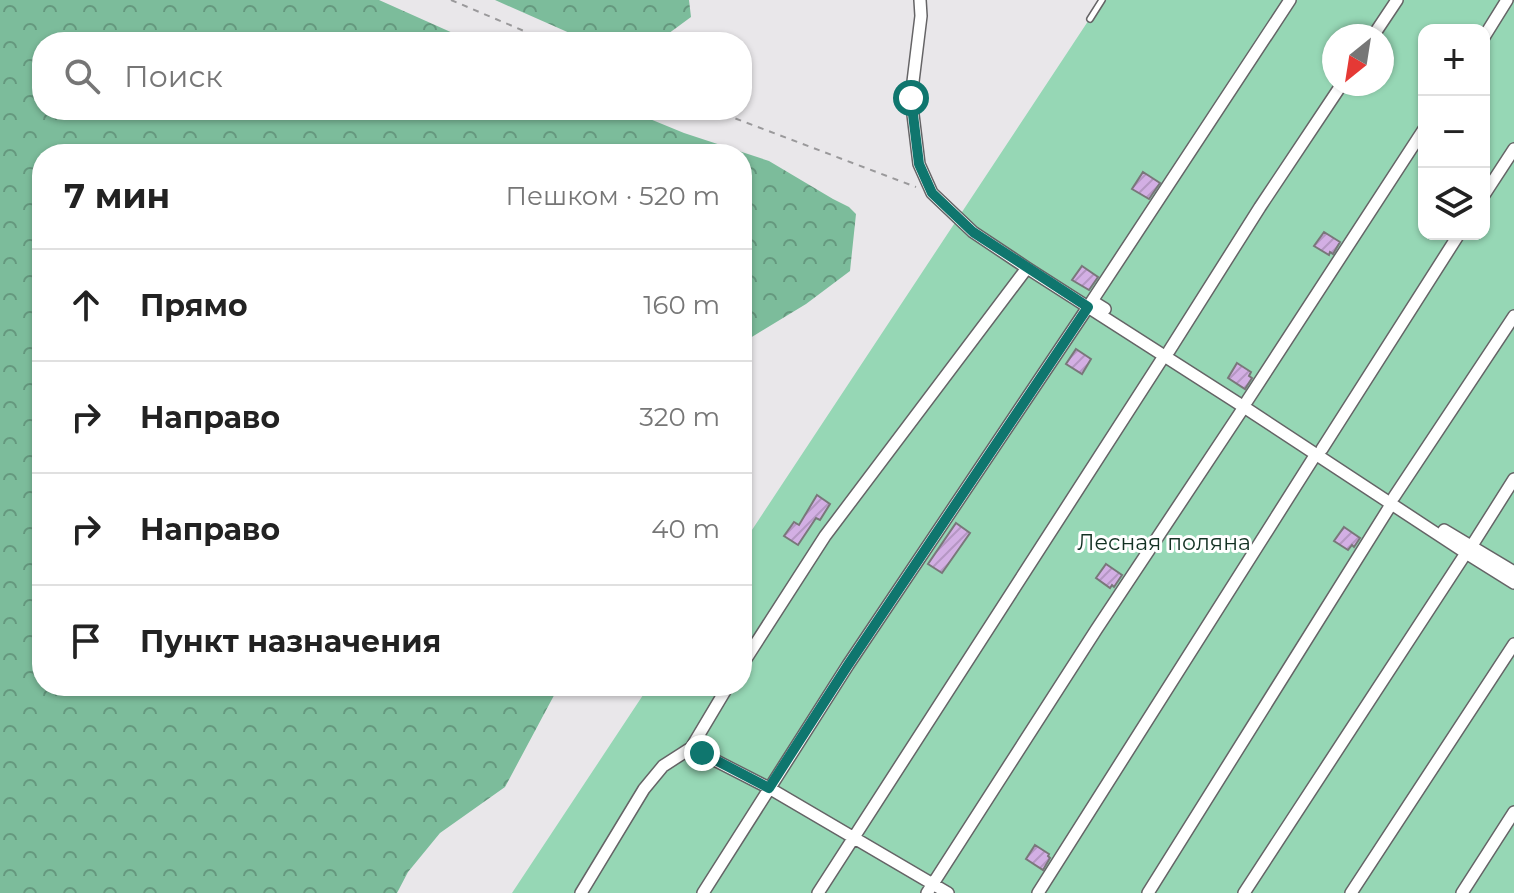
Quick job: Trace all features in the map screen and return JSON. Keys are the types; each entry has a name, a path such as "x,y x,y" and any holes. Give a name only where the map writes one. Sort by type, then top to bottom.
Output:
{"street":[{"path":"920,0 921,16 911,98 919,164 932,193 973,232 1088,307 1167,353"},
{"path":"1290,0 1092,301 1514,583"},
{"path":"1381,24 1397,0"},
{"path":"1490,27 1507,0"},
{"path":"818,893 1334,96"},
{"path":"930,888 1418,138"},
{"path":"1490,186 1514,149"},
{"path":"1038,893 1455,240"},
{"path":"752,649 825,536 1027,268"},
{"path":"703,893 848,665 1088,307"},
{"path":"1148,893 1393,500 1514,316"},
{"path":"1244,893 1514,479"},
{"path":"1468,550 1514,572"},
{"path":"1351,893 1514,644"},
{"path":"581,893 644,789 663,766 691,748 722,696"},
{"path":"691,748 769,788 930,888 948,893"},
{"path":"1462,893 1514,812"}],"lane":[{"path":"1090,19 1102,0"}],"path":[{"path":"451,0 526,32"},
{"path":"739,120 932,193"}],"green space":[{"path":"0,0 379,0 451,32 32,32 32,120 652,120 717,144 32,144 32,696 554,696 505,787 440,833 408,872 397,893 0,893"},
{"path":"495,0 689,0 691,17 671,32 567,32"},
{"name":"Лесная поляна","path":"1102,0 1514,0 1514,893 512,893 642,696 752,696 752,530"},
{"path":"752,155 769,161 856,214 850,271 806,304 752,337"}],"building":[{"path":"1143,172 1160,183 1149,199 1132,189"},
{"path":"1324,232 1340,242 1333,254 1330,252 1329,255 1314,246"},
{"path":"1082,266 1098,277 1089,290 1072,280"},
{"path":"1076,349 1091,359 1082,374 1066,364"},
{"path":"1237,363 1251,372 1249,376 1252,378 1245,389 1228,378"},
{"path":"817,495 830,504 820,520 816,518 798,545 784,536 794,522 799,525"},
{"path":"956,523 970,533 942,573 928,564"},
{"path":"1344,527 1360,538 1348,550 1334,541"},
{"path":"1106,564 1122,575 1114,587 1112,585 1110,588 1096,578"},
{"path":"1035,845 1049,854 1043,870 1026,859"}],"route":[{"path":"702,753 769,788 1088,307 973,232 932,193 919,164 911,98"}]}
